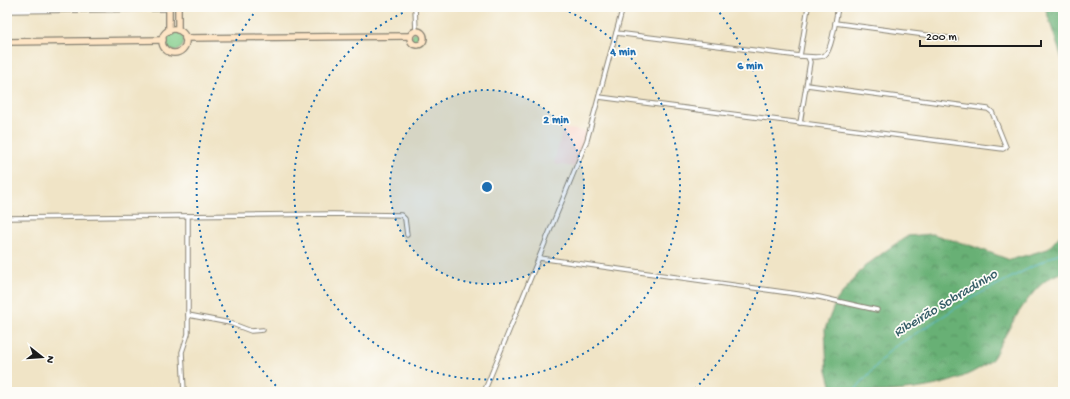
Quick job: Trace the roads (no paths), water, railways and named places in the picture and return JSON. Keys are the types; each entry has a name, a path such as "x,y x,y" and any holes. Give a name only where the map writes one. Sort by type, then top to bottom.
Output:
{"street":[{"path":"178,7 178,30"},
{"path":"415,7 416,32"},
{"path":"484,392 587,140 623,7 614,7"},
{"path":"800,56 808,7"},
{"path":"616,33 808,57 821,56 826,54 830,48 838,7"},
{"path":"7,11 169,8 169,31"},
{"path":"835,23 956,39"},
{"path":"178,30 183,33 185,38 185,47 181,51 175,53 167,50 164,46 163,40 169,31 178,30"},
{"path":"185,38 410,36 416,32"},
{"path":"410,36 413,44 420,44 423,40 422,35 416,32"},
{"path":"7,42 163,40"},
{"path":"800,123 810,62 808,57"},
{"path":"599,97 1003,149 1006,146 992,112 988,109 807,85"},
{"path":"7,218 333,214 402,215 405,218 407,235"},
{"path":"184,392 182,352 188,337 188,216"},
{"path":"539,258 819,297 877,310"},
{"path":"188,315 230,323 250,331 263,330"}],"waterway":[{"name":"Ribeirão Sobradinho","path":"853,392 891,349 975,296 1063,251"}]}
